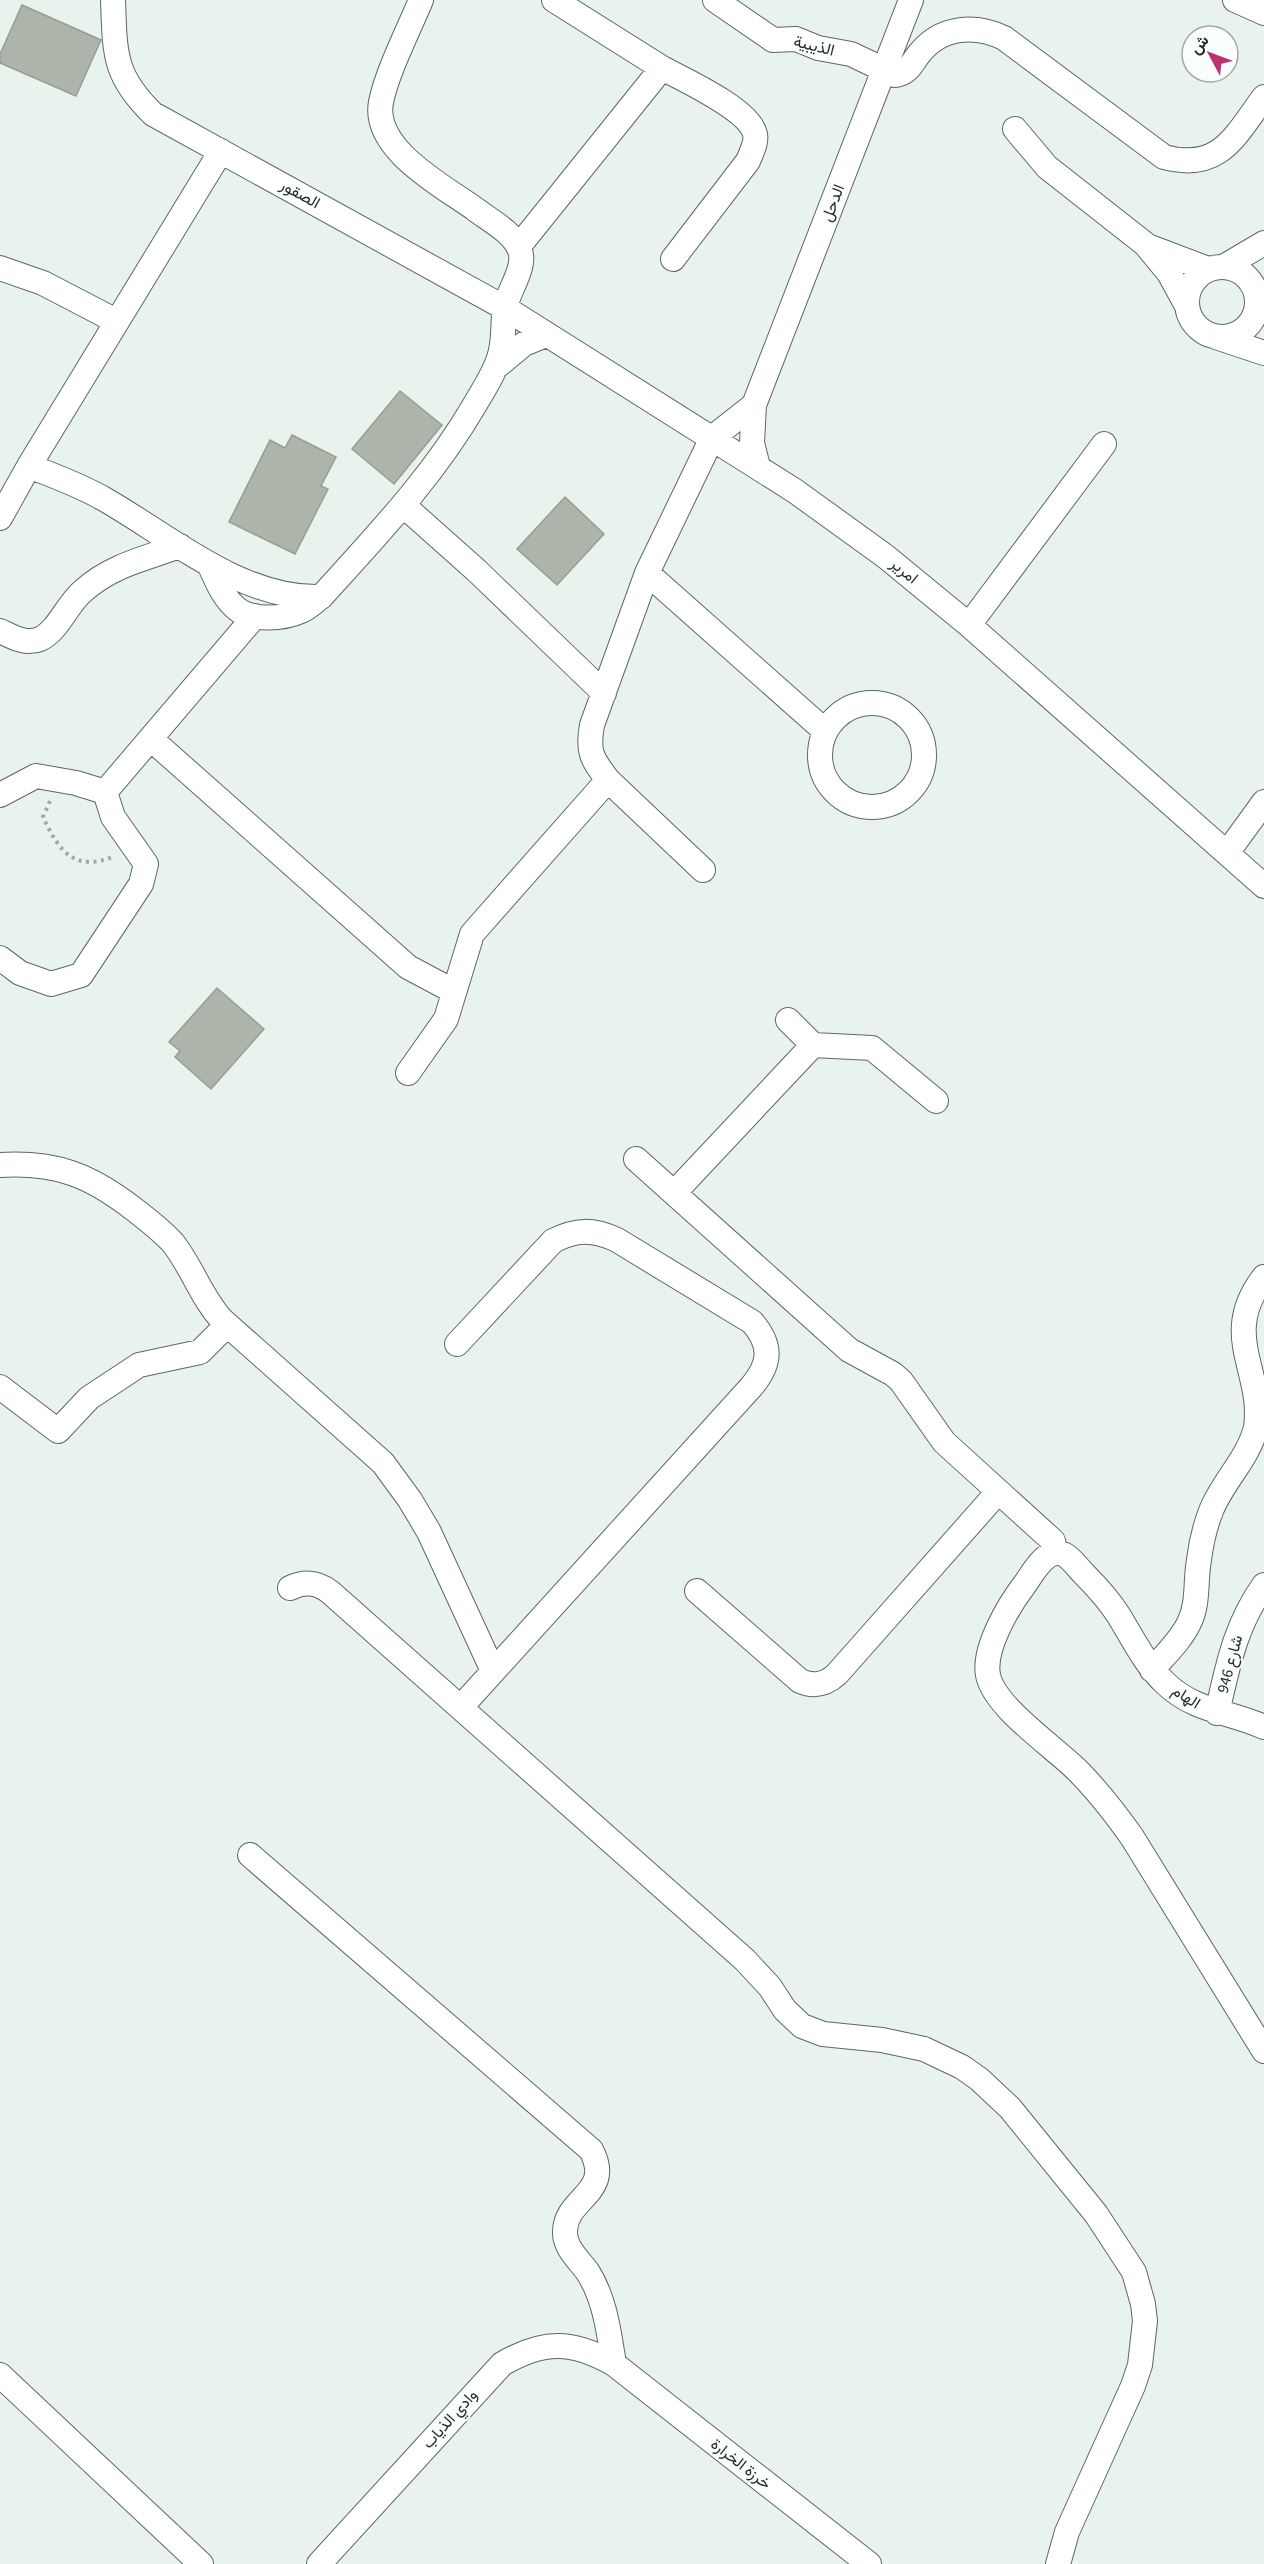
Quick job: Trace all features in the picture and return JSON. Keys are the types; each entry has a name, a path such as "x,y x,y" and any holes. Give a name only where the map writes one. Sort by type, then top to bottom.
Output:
{"street":[{"name":"الصقور","path":"113,0 115,53 123,77 136,97 153,114 505,308"},
{"path":"209,564 222,591 236,608 255,616 290,615 301,611 321,597 427,477 450,445 496,367 503,342 505,308 521,264 519,246 497,225 415,166 395,148 387,136 381,119 381,103 421,0"},
{"path":"554,0 742,116 756,136 748,161 673,259"},
{"name":"الذيبية","path":"715,0 773,40 796,39 818,48 859,56 885,71"},
{"name":"الدحل","path":"754,405 911,0"},
{"path":"1235,0 1264,13"},
{"path":"885,71 901,75 924,48 948,33 965,29 988,30 1004,38 1164,157 1183,162 1202,160 1220,151 1234,138 1264,97"},
{"path":"519,246 662,68"},
{"path":"1015,129 1047,167 1145,244 1169,273 1187,306 1193,323 1216,337 1264,353"},
{"path":"0,518 116,321 221,151"},
{"path":"1187,306 1191,284 1216,267 1264,243"},
{"path":"1145,244 1216,267 1236,269 1254,285 1260,307"},
{"path":"0,268 44,283 116,321"},
{"path":"1216,337 1228,337 1248,326 1260,307 1264,272"},
{"name":"امرير","path":"505,308 758,467 885,556 969,625 1264,886"},
{"path":"496,367 524,344 546,335"},
{"path":"703,870 608,780 592,759 588,744 592,725 647,573 712,438 754,405"},
{"path":"754,405 751,436 758,467"},
{"path":"969,625 1104,444"},
{"path":"29,466 86,489 209,564 255,586 276,593 306,598 321,597"},
{"path":"403,505 476,570 604,693"},
{"path":"0,631 24,641 34,641 43,637 51,631 68,606 97,579 133,562 180,546"},
{"path":"647,573 825,731"},
{"path":"105,792 255,616"},
{"path":"874,702 903,712 921,735 924,765 910,791 885,807 855,805 830,788 819,760 825,731 846,710 874,702"},
{"path":"151,739 408,967 453,991"},
{"path":"0,795 36,776 105,792"},
{"path":"408,1073 446,1019 472,934 608,780"},
{"path":"0,958 20,973 51,984 81,975 141,884 146,864 113,817 105,792"},
{"path":"1227,853 1264,802"},
{"path":"788,1020 813,1045 872,1048 936,1101"},
{"path":"674,1193 813,1045"},
{"path":"636,1159 849,1350 893,1374 901,1381 944,1442 1053,1541 1056,1553 1045,1558 1008,1610 998,1631 988,1660 988,1678 1006,1705 1075,1768 1114,1811 1264,2051"},
{"path":"0,1165 56,1167 89,1179 118,1197 172,1242 187,1263 208,1305 227,1325 383,1463 410,1500 429,1532 493,1671"},
{"path":"457,1344 553,1241 568,1233 585,1231 601,1233 617,1240 752,1322 762,1333 767,1347 766,1361 761,1375 752,1386 461,1707"},
{"path":"1152,1670 1190,1622 1196,1601 1198,1560 1210,1513 1228,1477 1247,1450 1254,1433 1258,1411 1245,1350 1244,1333 1250,1300 1264,1277"},
{"path":"0,1387 58,1431 88,1398 139,1365 200,1352 227,1325"},
{"path":"697,1591 800,1681 816,1685 824,1684 837,1674 998,1492"},
{"name":"الهام","path":"1056,1553 1066,1555 1098,1588 1152,1670 1182,1696 1217,1713 1264,1727"},
{"path":"290,1588 307,1583 324,1587 745,1960 770,1987 785,2010 802,2026 823,2034 882,2040 924,2049 953,2062 979,2079 1010,2108 1096,2214 1124,2253 1134,2272 1143,2304 1144,2343 1133,2386 1067,2532 1058,2564"},
{"name":"شارع 946","path":"1217,1713 1232,1644 1246,1613 1264,1585"},
{"path":"250,1855 591,2150 598,2168 597,2178 593,2188 570,2216 564,2233 570,2250 590,2277 600,2298 614,2364"},
{"name":"وادي الذياب","path":"319,2564 502,2364 522,2352 546,2346 562,2346 593,2352 614,2364"},
{"name":"خرزة الخرارة","path":"614,2364 869,2564"},
{"path":"0,2375 201,2564"}],"path":[{"path":"58,780 44,817 55,843 70,857 85,862 104,861 135,848"}],"building":[{"path":"22,5 101,40 76,96 0,63 0,54"},
{"path":"400,391 442,425 394,484 352,449"},
{"path":"292,435 336,457 321,486 328,489 295,554 229,522 270,440 285,448"},
{"path":"565,497 604,534 557,585 517,549"},
{"path":"217,988 264,1029 211,1089 175,1057 180,1051 169,1042"}]}
